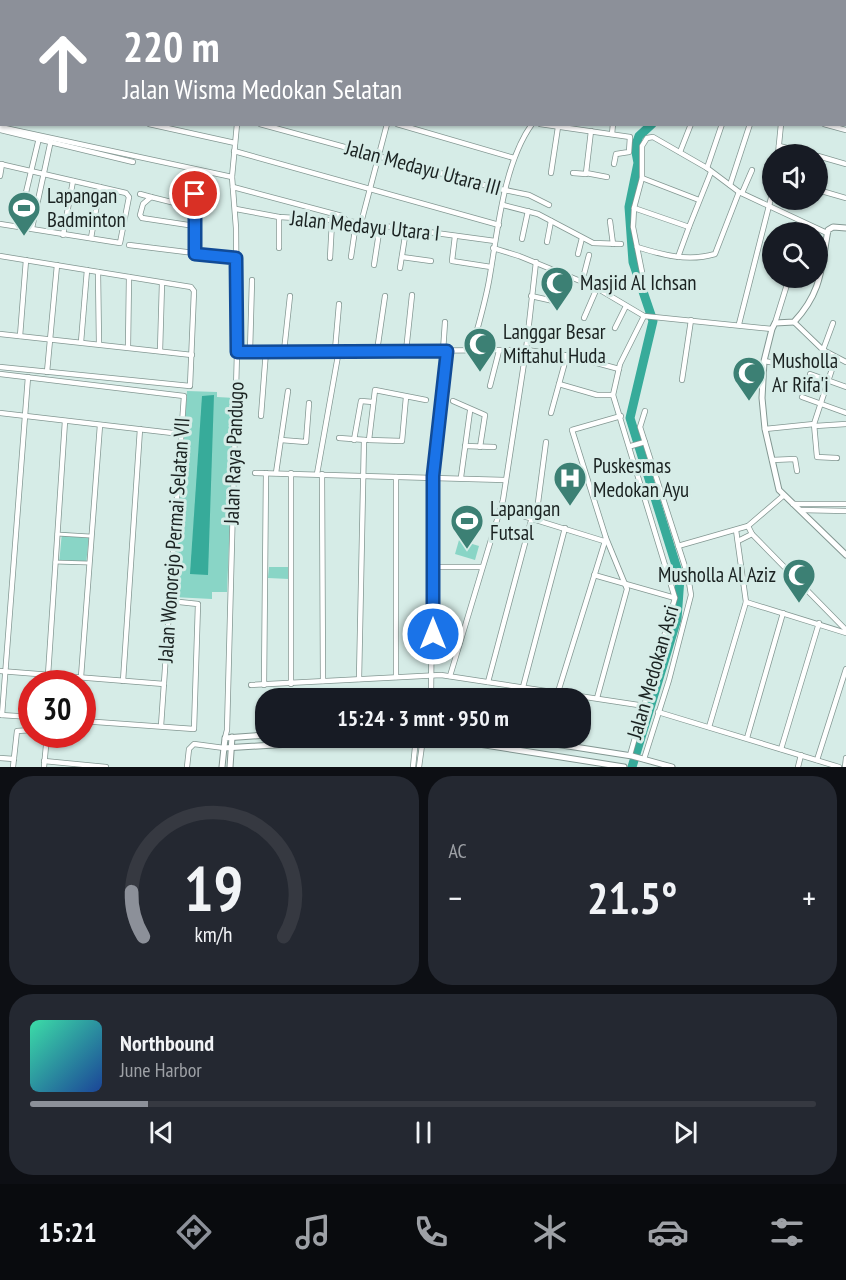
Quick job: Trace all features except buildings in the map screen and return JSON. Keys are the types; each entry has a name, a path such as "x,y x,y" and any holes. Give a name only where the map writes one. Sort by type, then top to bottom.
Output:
{"street":[{"path":"158,126 235,143"},
{"name":"Jalan Raya Pandugo","path":"228,737 237,352 236,210 232,177 237,126"},
{"name":"Jalan Medayu Utara III","path":"267,126 529,195 549,205"},
{"path":"351,257 387,126"},
{"path":"404,126 514,158"},
{"path":"471,352 514,158 530,126"},
{"path":"552,126 612,134 631,139 628,152 616,154 614,164"},
{"path":"612,134 613,126"},
{"path":"680,152 690,126"},
{"path":"678,257 709,170 721,126"},
{"path":"730,184 749,126"},
{"path":"779,144 781,126"},
{"path":"834,126 846,130"},
{"path":"551,173 558,127"},
{"path":"0,129 133,162"},
{"path":"586,174 591,131"},
{"path":"18,226 39,137"},
{"path":"642,273 633,227 634,208 642,178 642,147 647,138 653,137 680,152 741,193 762,204"},
{"path":"51,140 232,177"},
{"path":"32,228 51,140"},
{"path":"234,151 370,187 499,225"},
{"path":"828,159 846,164"},
{"path":"0,176 1,164 128,194 120,243 0,224"},
{"path":"195,170 195,254"},
{"path":"637,247 678,257 715,254 752,170"},
{"path":"573,172 607,177"},
{"path":"642,178 699,200"},
{"path":"63,234 73,182"},
{"path":"232,187 342,216 347,221"},
{"path":"91,238 100,188"},
{"path":"828,193 846,198"},
{"path":"140,194 195,208"},
{"path":"151,197 143,204 140,215 142,218 195,226"},
{"path":"503,206 528,211 592,243 621,244"},
{"path":"634,208 689,227"},
{"name":"Jalan Medayu Utara I","path":"236,210 279,217 332,222 347,221 495,241"},
{"path":"739,324 770,210"},
{"path":"775,210 801,222"},
{"path":"522,239 528,211"},
{"path":"279,217 279,248"},
{"path":"330,258 332,222"},
{"path":"547,242 551,222"},
{"path":"610,222 613,244"},
{"path":"374,265 380,226"},
{"path":"828,231 830,228 846,228"},
{"path":"400,268 406,230"},
{"path":"455,236 452,261 491,267"},
{"path":"578,254 582,238"},
{"path":"129,245 236,258"},
{"path":"494,248 536,262 597,288 645,316 774,326 794,322 816,293 817,288"},
{"path":"582,282 589,255"},
{"path":"0,256 193,288 190,386 0,367"},
{"path":"402,257 431,261"},
{"path":"20,336 26,260"},
{"path":"450,676 500,509 526,350 536,262"},
{"path":"47,372 57,265"},
{"path":"81,342 87,270"},
{"path":"98,272 99,344"},
{"path":"128,347 129,277"},
{"path":"531,296 558,302 570,277"},
{"path":"250,351 252,280"},
{"path":"160,351 162,283"},
{"path":"584,318 597,288"},
{"path":"786,288 764,361 762,398 765,429 783,496 801,510 846,555"},
{"path":"406,351 411,295"},
{"path":"284,351 290,296"},
{"path":"377,351 385,296"},
{"path":"323,681 320,474 337,350 339,304"},
{"path":"615,328 626,306"},
{"path":"559,384 597,395 614,395 619,369 645,316"},
{"path":"682,380 691,320"},
{"path":"431,688 433,476 443,387 445,322"},
{"path":"794,322 823,350 846,362"},
{"path":"823,350 833,323"},
{"path":"0,334 192,355"},
{"path":"237,352 526,350 567,355 619,369"},
{"path":"261,416 266,351"},
{"path":"490,386 499,351"},
{"path":"551,413 567,355"},
{"path":"836,357 814,425 817,457 837,458"},
{"path":"764,361 792,366"},
{"name":"Jalan Wonorejo Permai Selatan VII","path":"0,374 183,395 161,726"},
{"path":"810,374 846,387"},
{"path":"18,716 1,715 7,671 28,377"},
{"path":"359,680 361,476 374,392 377,390 426,400"},
{"path":"276,473 288,391"},
{"name":"Jalan Medokan Asri","path":"614,395 632,446 675,598 631,755 672,767"},
{"path":"339,438 397,441 404,438 406,397"},
{"path":"802,397 846,413"},
{"path":"354,440 361,401 373,402"},
{"path":"453,401 470,411 483,413 486,416 480,447"},
{"path":"305,442 309,403"},
{"path":"461,477 470,411"},
{"path":"643,759 691,595 640,427 645,411"},
{"path":"0,413 181,434"},
{"path":"597,698 626,594 626,585 606,540 572,430 621,416"},
{"path":"48,670 65,421"},
{"path":"765,429 846,424"},
{"path":"81,670 100,425"},
{"path":"123,681 140,429"},
{"path":"281,440 314,442"},
{"path":"488,682 534,518 546,442"},
{"path":"632,446 644,442"},
{"path":"465,446 494,447"},
{"path":"772,460 795,459 797,471"},
{"path":"255,473 433,476 505,480"},
{"path":"264,686 266,473"},
{"path":"291,473 291,684"},
{"path":"396,477 396,676"},
{"path":"678,546 748,526 783,496"},
{"path":"793,504 846,504"},
{"path":"500,509 606,540"},
{"path":"801,510 846,511"},
{"path":"748,526 752,534 846,631"},
{"path":"523,687 566,528"},
{"path":"709,727 746,602 736,530"},
{"path":"57,534 90,536"},
{"path":"738,541 752,534"},
{"path":"559,688 606,540"},
{"path":"55,562 88,563"},
{"path":"433,567 481,567"},
{"path":"594,575 675,598"},
{"path":"96,722 191,730 196,727 198,604 170,601"},
{"path":"746,602 846,631"},
{"path":"747,738 783,613"},
{"path":"781,749 819,623"},
{"path":"817,760 846,669"},
{"path":"0,671 18,672"},
{"path":"251,685 432,675 530,688"},
{"path":"96,678 164,684"},
{"path":"591,697 645,706"},
{"path":"658,712 838,767"},
{"path":"13,767 18,731"},
{"path":"228,737 255,736"},
{"path":"222,767 228,737"},
{"path":"228,737 231,748 230,767"},
{"path":"187,767 189,749 194,744 224,748 255,746"},
{"path":"44,767 45,748"},
{"path":"413,767 415,748"},
{"path":"419,767 422,748"},
{"path":"505,748 626,767 631,755 584,748"},
{"path":"798,767 801,755"},
{"path":"0,758 14,759"},
{"path":"845,767 846,758"},
{"name":"Jalan Medokan Asri","path":"642,767 643,759"},
{"path":"44,760 106,767"}],"shaded area":[{"path":"187,391 217,392 217,397 235,398 227,592 212,592 212,599 173,597"},
{"path":"214,395 208,575 190,574 202,396"},
{"path":"62,532 89,535 86,565 59,564"},
{"name":"Lapangan Futsal","path":"459,540 479,546 475,560 455,554"},
{"path":"269,567 290,567 289,579 268,578"}],"waterway":[{"path":"632,767 677,619 680,578 630,418 653,321 633,262 629,207 638,163 635,147 639,136 650,126"}],"place":[{"name":"Lapangan Badminton","path":"24,237"},
{"name":"Masjid Al Ichsan","path":"557,312"},
{"name":"Langgar Besar Miftahul Huda","path":"480,373"},
{"name":"Musholla Ar Rifa'i","path":"749,402"},
{"name":"Puskesmas Medokan Ayu","path":"570,507"},
{"name":"Lapangan Futsal","path":"467,550"},
{"name":"Musholla Al Aziz","path":"799,604"}],"route":[{"path":"195,194 195,254 236,258 237,352 447,351 433,476 433,634"}]}
